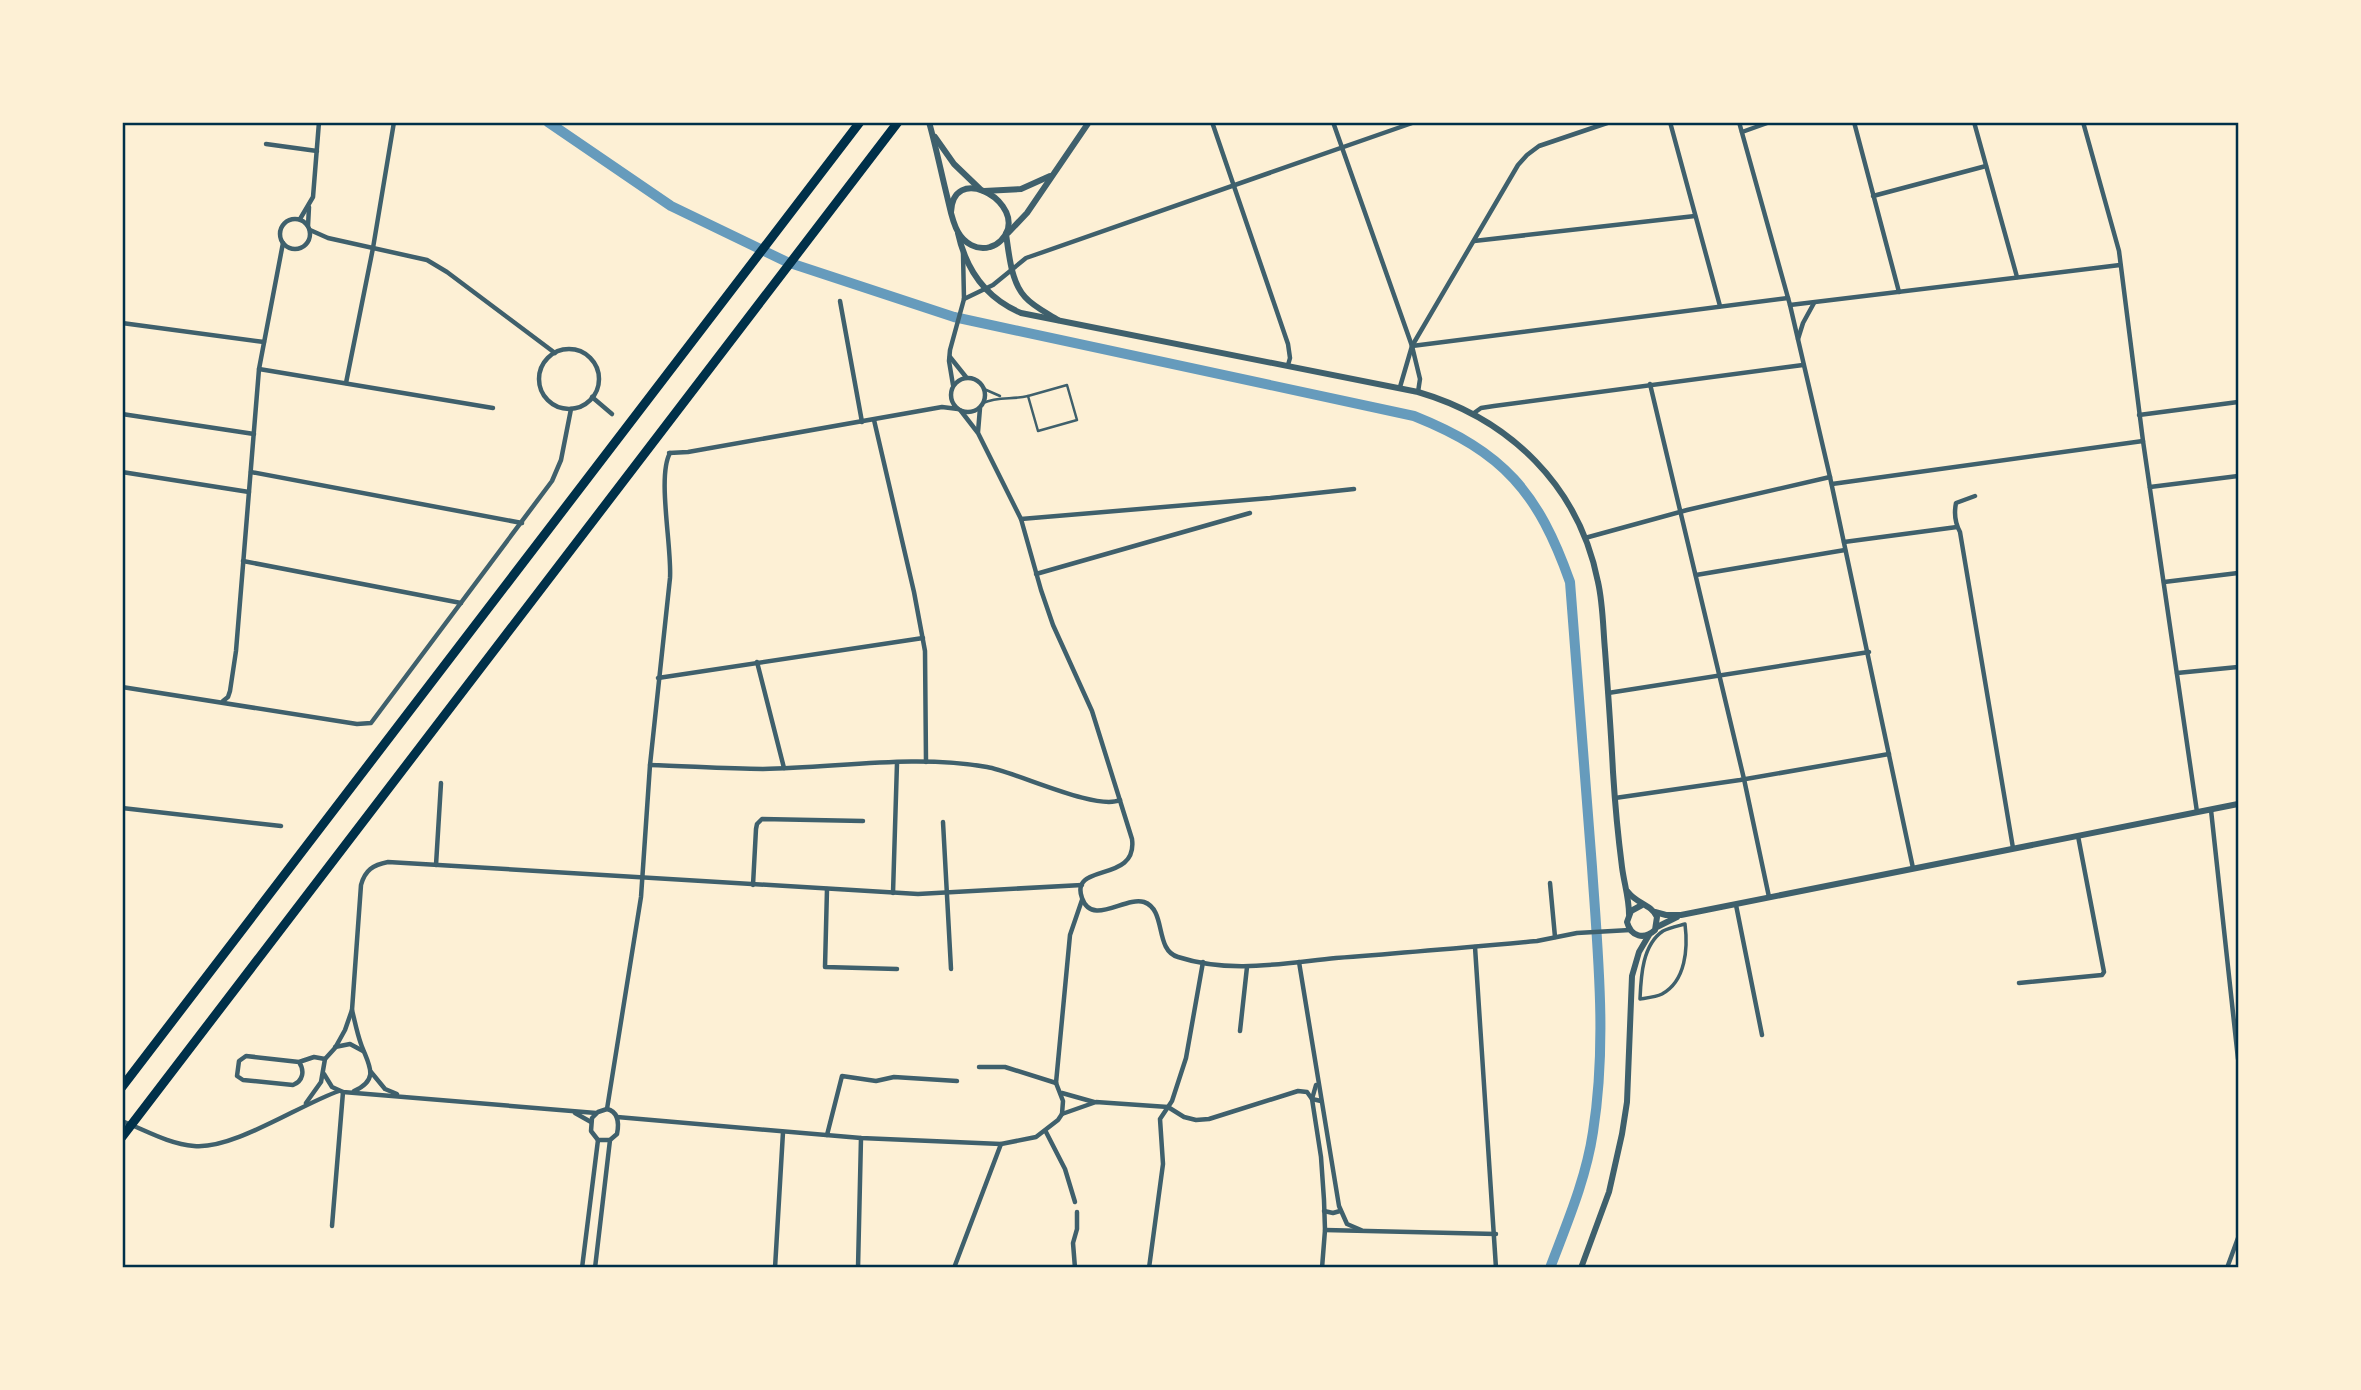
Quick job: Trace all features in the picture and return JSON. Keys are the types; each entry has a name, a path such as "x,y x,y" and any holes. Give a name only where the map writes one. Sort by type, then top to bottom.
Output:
{"highway":[{"path":"122,1087 860,122"},
{"path":"122,1137 898,122"}],"street":[{"path":"299,219 314,194 319,122"},
{"path":"346,383 373,248 394,122"},
{"path":"617,1117 861,1138 1001,1144 1036,1137 1054,1125 1062,1114 1063,1101 1056,1083 1070,935 1082,900 1082,885 1090,876 1122,865 1131,856 1132,839 1098,729 1053,625 1021,519 978,433 950,397 953,385 951,345 964,299 962,253 929,122"},
{"path":"958,233 972,246 985,248 997,244 1021,221 1088,122"},
{"path":"1212,122 1288,344 1288,365"},
{"path":"1333,122 1412,346 1420,379 1419,391"},
{"path":"964,299 999,281 1026,258 1041,252 1415,122"},
{"path":"1400,387 1412,346 1518,166 1539,146 1610,122"},
{"path":"1670,122 1720,306"},
{"path":"1739,122 1789,302 1832,484 1913,868"},
{"path":"1742,132 1770,122"},
{"path":"1854,122 1899,292"},
{"path":"1974,122 2017,277"},
{"path":"2083,122 2119,251 2139,415 2197,812"},
{"path":"932,132 954,164 1003,207 1007,213 1009,225 1006,234 1017,283 1026,298 1060,321"},
{"path":"266,144 317,152"},
{"path":"1874,196 1986,166"},
{"path":"951,212 958,193 968,188 1021,189 1052,175"},
{"path":"309,206 309,240"},
{"path":"1474,241 1695,216"},
{"path":"219,702 226,699 230,691 236,651 260,369 280,263 282,225 290,219 299,219 328,238 427,260 555,353"},
{"path":"283,243 292,248 300,248 309,240 328,238"},
{"path":"280,263 292,248"},
{"path":"962,253 985,289 1008,307 1036,317 1419,391 1474,414 1513,438 1530,454 1565,498 1585,538 1598,582 1615,798 1627,890 1627,922 1639,952"},
{"path":"1412,346 1720,306 1815,302 2120,265"},
{"path":"840,300 862,422"},
{"path":"1798,340 1803,323 1815,302"},
{"path":"122,323 264,342"},
{"path":"538,342 547,359"},
{"path":"572,349 588,357 597,372 597,389 587,403 572,409 556,407 544,396 539,373 547,359 555,353 572,349"},
{"path":"950,356 966,377"},
{"path":"1474,414 1480,408 1803,365"},
{"path":"260,369 493,408"},
{"path":"953,385 966,377 976,379 984,389 978,433"},
{"path":"1650,384 1744,779 1769,897"},
{"path":"592,397 612,414"},
{"path":"2139,415 2238,402"},
{"path":"607,1109 641,897 650,765 670,578 671,556 664,473 669,453 688,452 942,407 971,412 981,405"},
{"path":"122,687 365,725 371,723 552,481 561,460 572,409"},
{"path":"122,414 254,434"},
{"path":"874,420 923,638 927,677 926,762"},
{"path":"1832,484 2143,441"},
{"path":"122,472 249,492"},
{"path":"251,472 522,523"},
{"path":"2150,487 2238,476"},
{"path":"1585,538 1681,511 1830,477"},
{"path":"1021,519 1354,489"},
{"path":"1975,496 1956,503 1954,512 1960,532 2013,848"},
{"path":"1036,574 1250,513"},
{"path":"1844,542 1957,527"},
{"path":"1696,575 1845,550"},
{"path":"243,561 461,603"},
{"path":"2164,582 2238,573"},
{"path":"659,678 923,638"},
{"path":"1608,693 1869,652"},
{"path":"757,662 784,768"},
{"path":"2177,673 2238,667"},
{"path":"1615,798 1889,754"},
{"path":"893,893 897,762"},
{"path":"650,765 784,768 926,762 990,767 1064,793 1112,803 1120,800"},
{"path":"436,866 441,783"},
{"path":"1655,912 1681,915 1736,905 2238,804"},
{"path":"122,808 281,826"},
{"path":"2211,809 2238,1059"},
{"path":"753,885 759,821 863,821"},
{"path":"943,822 951,969"},
{"path":"2019,983 2102,975 2104,972 2078,835"},
{"path":"306,1104 317,1090 324,1074 325,1059 345,1030 352,1010 361,885 365,874 379,864 388,862 893,893 947,893 1082,885"},
{"path":"1550,883 1555,937"},
{"path":"1064,885 1081,893"},
{"path":"827,889 825,967 897,969"},
{"path":"1627,890 1642,905 1655,912 1657,927"},
{"path":"1082,900 1097,911 1135,901 1146,903 1155,912 1169,952 1175,957 1247,967 1537,941 1577,933 1619,931 1649,935"},
{"path":"1629,914 1642,905"},
{"path":"1736,905 1762,1035"},
{"path":"1581,1268 1609,1192 1622,1134 1627,1102 1632,976 1639,952 1649,935 1657,927 1681,915"},
{"path":"1685,924 1687,939 1682,971 1673,985 1661,994 1640,999 1641,976 1650,945 1663,932 1685,924"},
{"path":"1475,947 1496,1234 1496,1268"},
{"path":"1149,1268 1163,1164 1160,1119 1168,1107 1186,1058 1203,962"},
{"path":"1299,962 1340,1211 1347,1224 1361,1230"},
{"path":"1240,1031 1247,967"},
{"path":"122,1121 195,1146 225,1143 306,1104 363,1087 371,1072 371,1065 352,1010"},
{"path":"335,1048 350,1044 364,1051"},
{"path":"299,1062 302,1076 299,1082 293,1085 243,1080 237,1076 239,1061 246,1056 299,1062 314,1057 325,1059"},
{"path":"979,1067 1005,1068 1056,1083"},
{"path":"371,1072 385,1089 401,1096"},
{"path":"324,1074 332,1087 344,1092 596,1114 607,1109 612,1110 617,1117 617,1134 610,1140 598,1140"},
{"path":"827,1135 842,1076 876,1081 894,1077 957,1081"},
{"path":"1317,1080 1312,1099 1321,1157 1325,1230 1322,1268"},
{"path":"1061,1093 1096,1102 1168,1107 1184,1117 1196,1120 1209,1119 1298,1091 1307,1092 1312,1099 1321,1101"},
{"path":"332,1226 344,1092"},
{"path":"1062,1114 1096,1102"},
{"path":"571,1112 591,1122"},
{"path":"582,1268 598,1140 591,1131 591,1122 596,1114"},
{"path":"775,1268 783,1132"},
{"path":"1046,1132 1065,1169 1075,1202"},
{"path":"858,1268 861,1138"},
{"path":"595,1268 610,1140"},
{"path":"954,1268 1001,1144"},
{"path":"1324,1211 1340,1211"},
{"path":"1075,1268 1073,1243 1077,1229 1077,1212"},
{"path":"1325,1230 1496,1234"},
{"path":"2227,1268 2238,1238"}],"lane":[{"path":"981,405 1067,385 1077,420 1038,431 1028,396"},
{"path":"984,389 1003,398"}],"waterway":[{"path":"548,122 671,206 787,262 954,317 1414,416 1472,444 1514,479 1545,523 1570,582 1599,966 1600,1066 1593,1132 1581,1184 1550,1268"}]}
